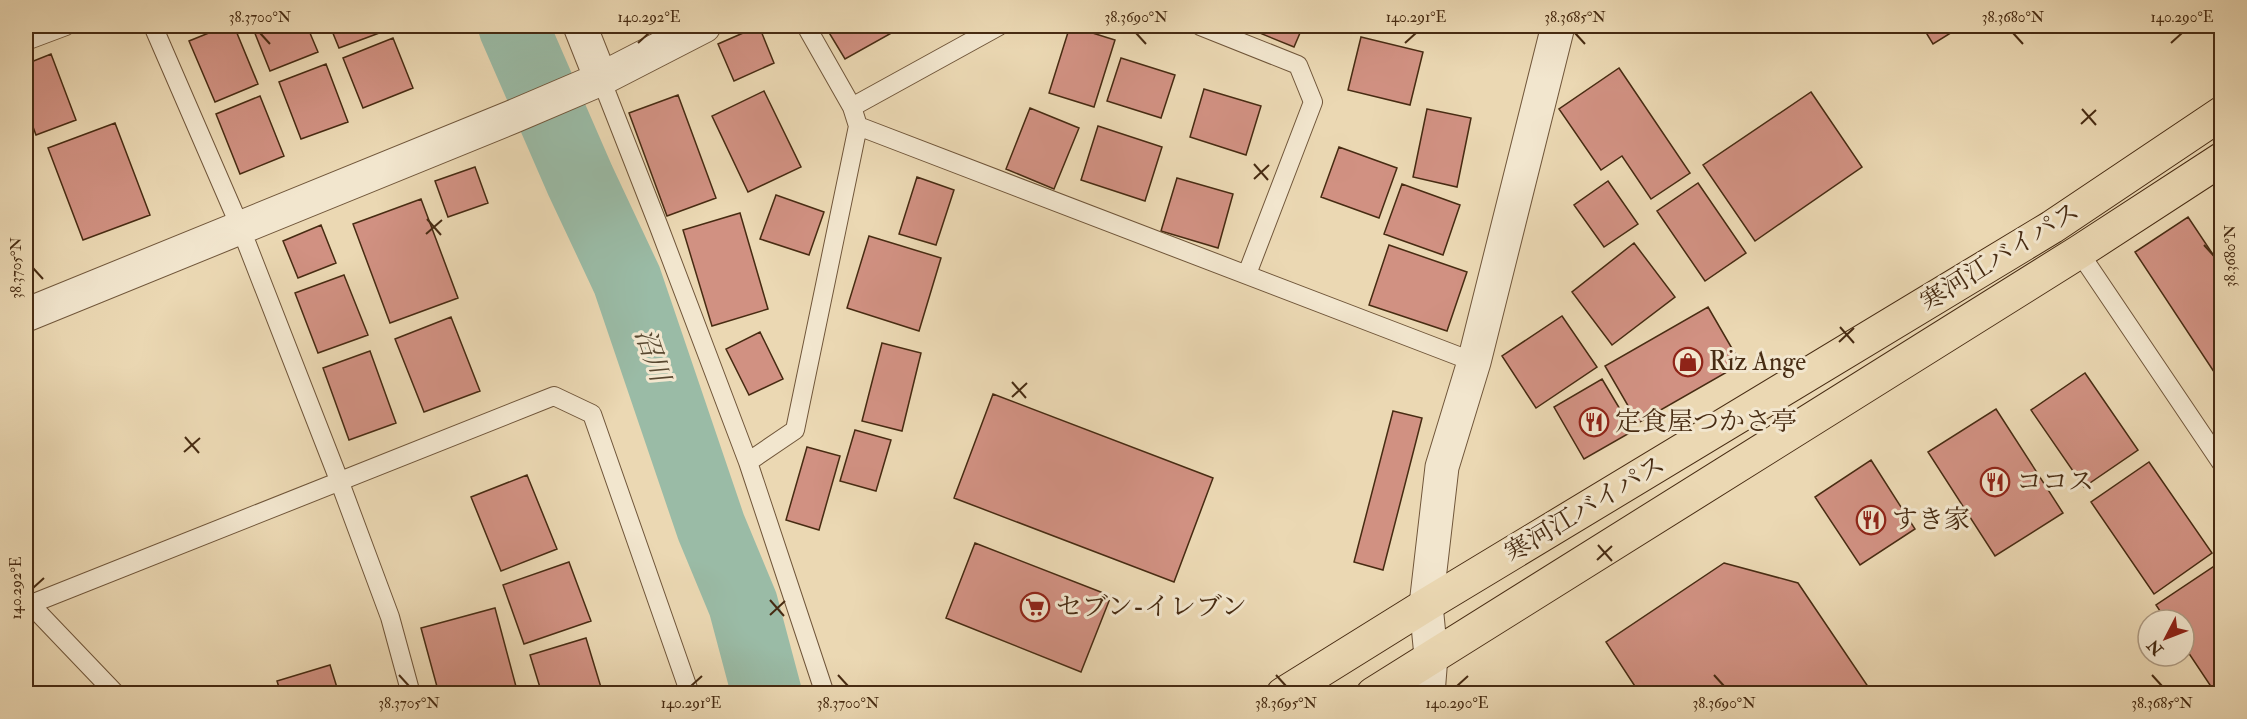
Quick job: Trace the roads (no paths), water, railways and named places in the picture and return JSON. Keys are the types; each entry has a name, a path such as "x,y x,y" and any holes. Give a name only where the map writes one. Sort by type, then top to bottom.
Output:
{"highway":[{"name":"寒河江バイパス","path":"1283,693 2052,227 2222,113"},
{"name":"寒河江バイパス","path":"1373,693 2079,252 2222,159"}],"street":[{"path":"579,26 601,79"},
{"path":"26,315 512,117 601,79 704,26"},
{"path":"1428,693 1431,656 1426,605 1442,467 1474,362 1558,26"}],"lane":[{"path":"26,41 66,26"},
{"path":"153,26 241,229 339,480 390,617 411,693"},
{"path":"748,462 795,430 858,126 852,107 806,26"},
{"path":"852,107 999,26"},
{"path":"1200,26 1298,65 1313,102 1247,274"},
{"path":"601,79 748,462 825,693"},
{"path":"858,126 1474,362"},
{"path":"2079,252 2222,464"},
{"path":"116,693 28,605 554,396 592,414 690,693"}],"waterway":[{"name":"沼川","path":"513,26 580,180 627,280 711,527 743,604 767,694"}],"place":[{"name":"Riz Ange","path":"1688,362"},
{"name":"定食屋つかさ亭","path":"1594,422"},
{"name":"ココス","path":"1995,482"},
{"name":"すき家","path":"1871,520"},
{"name":"セブン-イレブン","path":"1035,607"}]}
